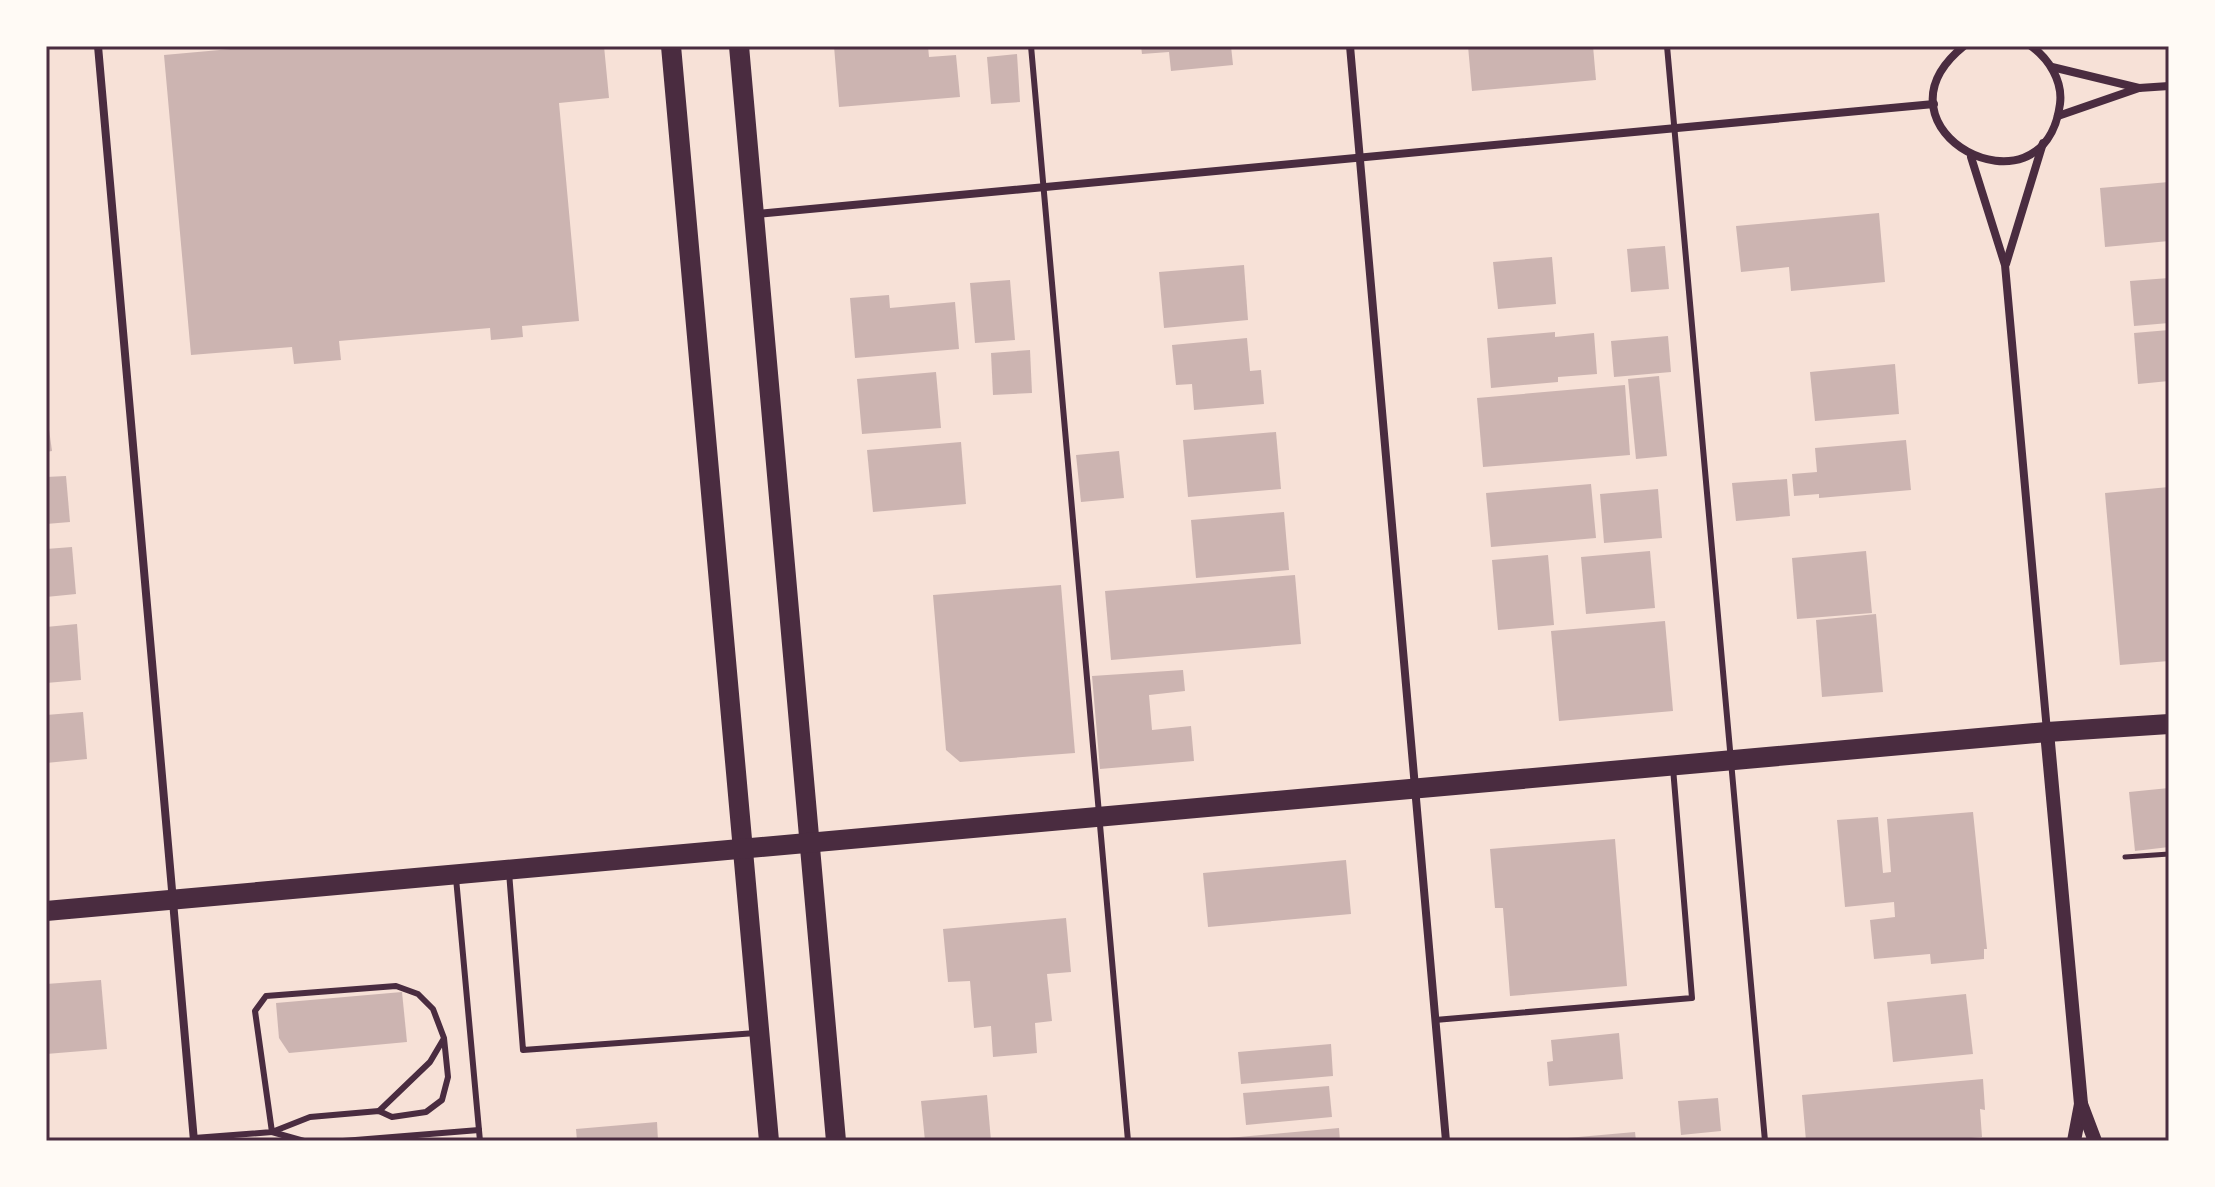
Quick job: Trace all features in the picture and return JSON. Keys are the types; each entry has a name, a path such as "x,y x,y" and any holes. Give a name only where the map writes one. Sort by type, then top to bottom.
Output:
{"main road":[{"path":"671,46 769,1141"},
{"path":"739,46 836,1141"},
{"path":"46,911 744,851 2047,732 2169,724"}],"street":[{"path":"98,46 194,1140"},
{"path":"1350,46 1446,1141"},
{"path":"1964,46 1952,51 1938,78 1934,104 1946,136 1971,157 1991,162 2010,161 2028,154 2043,142"},
{"path":"2005,265 2043,142 2058,116 2060,99 2052,67 2031,46"},
{"path":"2052,67 2139,88"},
{"path":"2058,116 2139,88 2169,86"},
{"path":"754,215 1934,104"},
{"path":"1971,157 2005,265 2081,1104 2095,1141"},
{"path":"2074,1141 2081,1104"}],"lane":[{"path":"1031,46 1102,818 1128,1141"},
{"path":"1667,46 1765,1141"},
{"path":"1435,1020 1692,998 1673,766"},
{"path":"509,872 523,1050 760,1033"},
{"path":"456,876 480,1141"},
{"path":"194,1140 272,1132 310,1117 379,1111 392,1117 426,1112 442,1100 448,1077 444,1038 433,1009 407,988 396,986 266,996 255,1011 272,1132"},
{"path":"379,1111 430,1062 444,1038"},
{"path":"343,1141 479,1130"},
{"path":"272,1132 304,1141"}],"path":[{"path":"2125,857 2169,854"}],"building":[{"path":"265,46 604,46 609,98 559,103 579,321 522,326 523,337 491,340 490,328 339,341 341,360 294,364 292,347 191,355 164,55"},
{"path":"834,46 928,46 929,57 956,55 960,97 839,107"},
{"path":"1141,46 1231,46 1233,65 1171,71 1169,52 1142,54"},
{"path":"1468,46 1593,46 1596,80 1472,91"},
{"path":"1017,54 1020,102 991,104 987,57"},
{"path":"2169,182 2169,241 2105,247 2100,188"},
{"path":"1879,213 1885,282 1791,291 1789,267 1741,272 1736,226"},
{"path":"1665,246 1669,289 1631,292 1627,249"},
{"path":"1552,257 1556,304 1498,309 1493,262"},
{"path":"1244,265 1248,320 1164,328 1159,272"},
{"path":"2169,278 2169,323 2134,326 2130,281"},
{"path":"1010,280 1015,340 975,343 970,283"},
{"path":"889,295 890,308 955,302 959,349 855,358 850,298"},
{"path":"2169,330 2169,381 2138,384 2134,333"},
{"path":"1555,332 1555,337 1594,333 1597,374 1558,377 1558,382 1491,388 1487,338"},
{"path":"1668,336 1671,372 1614,377 1611,341"},
{"path":"1247,338 1250,371 1261,370 1264,404 1194,410 1192,384 1176,385 1172,345"},
{"path":"1030,350 1032,393 993,395 991,353"},
{"path":"1895,364 1899,414 1815,421 1810,372"},
{"path":"936,372 941,428 862,434 857,379"},
{"path":"1659,376 1667,456 1636,459 1628,379"},
{"path":"1625,385 1630,455 1483,467 1477,398"},
{"path":"46,408 52,451 46,452"},
{"path":"1276,432 1281,489 1188,497 1183,440"},
{"path":"1906,440 1911,490 1819,498 1819,494 1794,496 1792,474 1817,472 1815,448"},
{"path":"961,442 966,504 873,512 867,450"},
{"path":"1119,451 1124,498 1081,502 1076,455"},
{"path":"66,476 70,522 46,524 46,477"},
{"path":"1787,479 1790,516 1736,521 1732,483"},
{"path":"1591,484 1596,538 1491,547 1486,493"},
{"path":"2169,487 2169,661 2120,665 2105,493"},
{"path":"1658,489 1662,538 1604,543 1600,494"},
{"path":"1284,512 1289,570 1196,578 1191,520"},
{"path":"72,547 76,594 46,597 46,549"},
{"path":"1650,551 1655,608 1586,614 1581,557"},
{"path":"1866,551 1872,613 1797,619 1792,558"},
{"path":"1548,555 1554,625 1498,630 1492,560"},
{"path":"1295,575 1301,644 1111,660 1105,591"},
{"path":"1061,585 1075,753 960,762 946,750 933,595"},
{"path":"1876,614 1883,692 1822,697 1816,620"},
{"path":"1665,621 1673,711 1559,721 1551,631"},
{"path":"77,624 81,680 46,683 46,627"},
{"path":"1183,670 1185,691 1149,695 1152,730 1191,726 1194,761 1100,769 1092,676"},
{"path":"83,712 87,759 46,763 46,715"},
{"path":"2169,788 2169,847 2135,851 2129,792"},
{"path":"1973,812 1987,949 1984,949 1984,959 1931,964 1930,954 1874,959 1870,920 1895,917 1894,902 1845,907 1837,820 1878,817 1883,873 1891,872 1887,819"},
{"path":"1615,839 1627,986 1510,996 1503,908 1495,908 1490,849"},
{"path":"1346,860 1351,914 1208,927 1203,873"},
{"path":"1066,918 1071,972 1047,974 1052,1021 1035,1023 1037,1053 993,1057 991,1026 974,1028 970,981 948,982 943,929"},
{"path":"101,980 107,1049 46,1054 46,984"},
{"path":"402,992 407,1042 289,1053 279,1038 276,1003"},
{"path":"1966,994 1973,1054 1893,1062 1887,1002"},
{"path":"1619,1033 1623,1079 1549,1086 1547,1062 1553,1061 1551,1040"},
{"path":"1331,1044 1333,1076 1241,1084 1238,1052"},
{"path":"1983,1079 1985,1110 1980,1109 1982,1137 1938,1141 1806,1141 1802,1095"},
{"path":"1329,1086 1332,1117 1246,1125 1243,1093"},
{"path":"987,1095 991,1141 925,1141 921,1101"},
{"path":"1718,1098 1721,1131 1681,1135 1678,1101"},
{"path":"657,1122 658,1141 577,1141 576,1129"},
{"path":"1339,1128 1340,1141 1217,1141 1217,1139"},
{"path":"1635,1132 1636,1141 1556,1141 1556,1139"}]}
